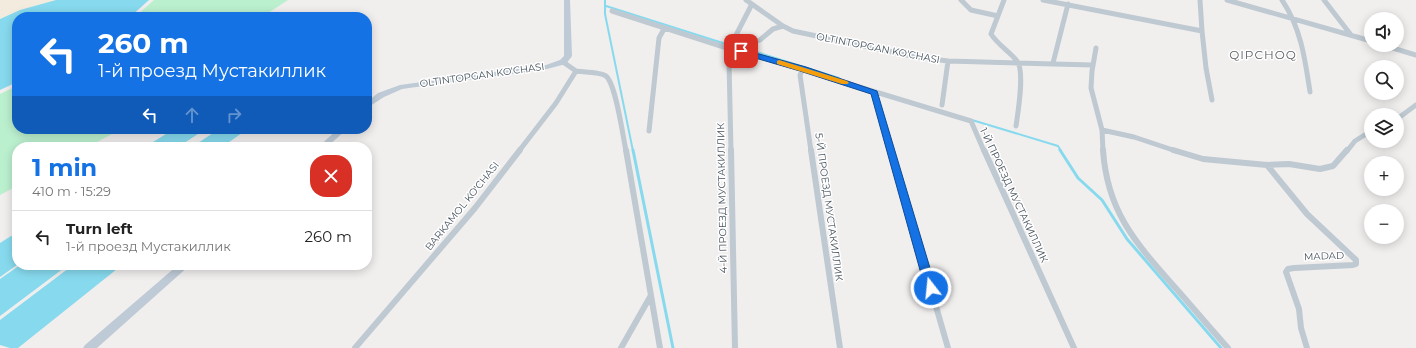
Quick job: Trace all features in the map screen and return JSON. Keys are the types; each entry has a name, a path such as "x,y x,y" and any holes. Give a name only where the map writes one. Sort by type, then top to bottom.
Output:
{"street":[{"path":"568,0 568,56 563,62 576,71 605,75 609,79 614,95 632,182 650,297 660,348"},
{"name":"OLTINTOPGAN KO'CHASI","path":"746,0 783,26 804,34 916,58 948,61 1092,65"},
{"path":"961,0 971,10 998,16"},
{"path":"1004,0 991,34 992,38 1018,62 1021,82 1016,126"},
{"path":"1043,0 1202,31"},
{"path":"1200,0 1206,68 1212,100"},
{"path":"1228,0 1364,39"},
{"path":"1282,0 1294,20 1303,53 1310,92"},
{"path":"1324,0 1351,35"},
{"path":"727,50 729,43 734,39 752,4"},
{"path":"1053,63 1068,4"},
{"path":"612,11 727,50 741,51 734,39"},
{"path":"738,44 760,40 773,29 783,26"},
{"path":"649,131 659,38 664,29"},
{"path":"1096,48 1092,65 1092,94 1102,130 1103,155 1109,189 1118,214 1128,232 1228,348"},
{"name":"4-Й ПРОЕЗД МУСТАКИЛЛИК","path":"727,50 735,348"},
{"name":"1-Й ПРОЕЗД МУСТАКИЛЛИК","path":"741,51 971,122 1074,348"},
{"path":"1404,51 1416,55"},
{"path":"942,105 948,61"},
{"name":"OLTINTOPGAN KO'CHASI","path":"372,102 381,95 400,87 547,67 563,62"},
{"name":"5-Й ПРОЕЗД МУСТАКИЛЛИК","path":"803,69 800,75 840,348"},
{"name":"BARKAMOL KO'CHASI","path":"355,348 475,208 556,103 576,71"},
{"path":"874,92 948,348"},
{"path":"1404,114 1416,105"},
{"path":"1102,130 1151,142 1192,156 1217,161 1267,165 1290,164 1326,168 1333,166 1355,141 1364,135"},
{"path":"328,142 337,134"},
{"name":"MADAD","path":"1267,165 1307,214 1356,260 1356,264 1354,265 1294,268 1288,269 1286,272 1299,309 1301,328 1307,348"},
{"path":"89,348 179,270"},
{"path":"621,348 650,297"}],"green space":[{"path":"154,0 288,0 270,12 141,12"},
{"path":"12,88 12,134 112,134 97,142 12,142 12,189 0,195 0,94"}],"sand":[{"path":"0,0 105,0 43,12 12,12 12,33 0,71"}],"water":[{"path":"56,0 149,0 136,12 16,12"},
{"path":"12,14 12,84 0,90 0,19"},
{"path":"166,134 198,134 186,142 153,142"},
{"path":"212,134 241,134 229,142 200,142"},
{"path":"12,236 12,269 0,277 0,243"},
{"path":"13,270 61,270 0,316 0,279"},
{"path":"66,270 116,270 18,348 10,348 0,345 0,320"}],"waterway":[{"path":"605,0 605,14 633,151"},
{"path":"606,6 726,44"},
{"path":"744,48 839,78"},
{"path":"972,120 1058,146 1061,151"},
{"path":"633,150 673,348"},
{"path":"1060,150 1078,178 1102,200 1127,239 1221,348"}],"slow traffic":[{"path":"779,62 845,83"}],"district":[{"name":"QIPCHOQ","path":"1263,54"}],"route":[{"path":"741,51 874,92 931,288"}]}
